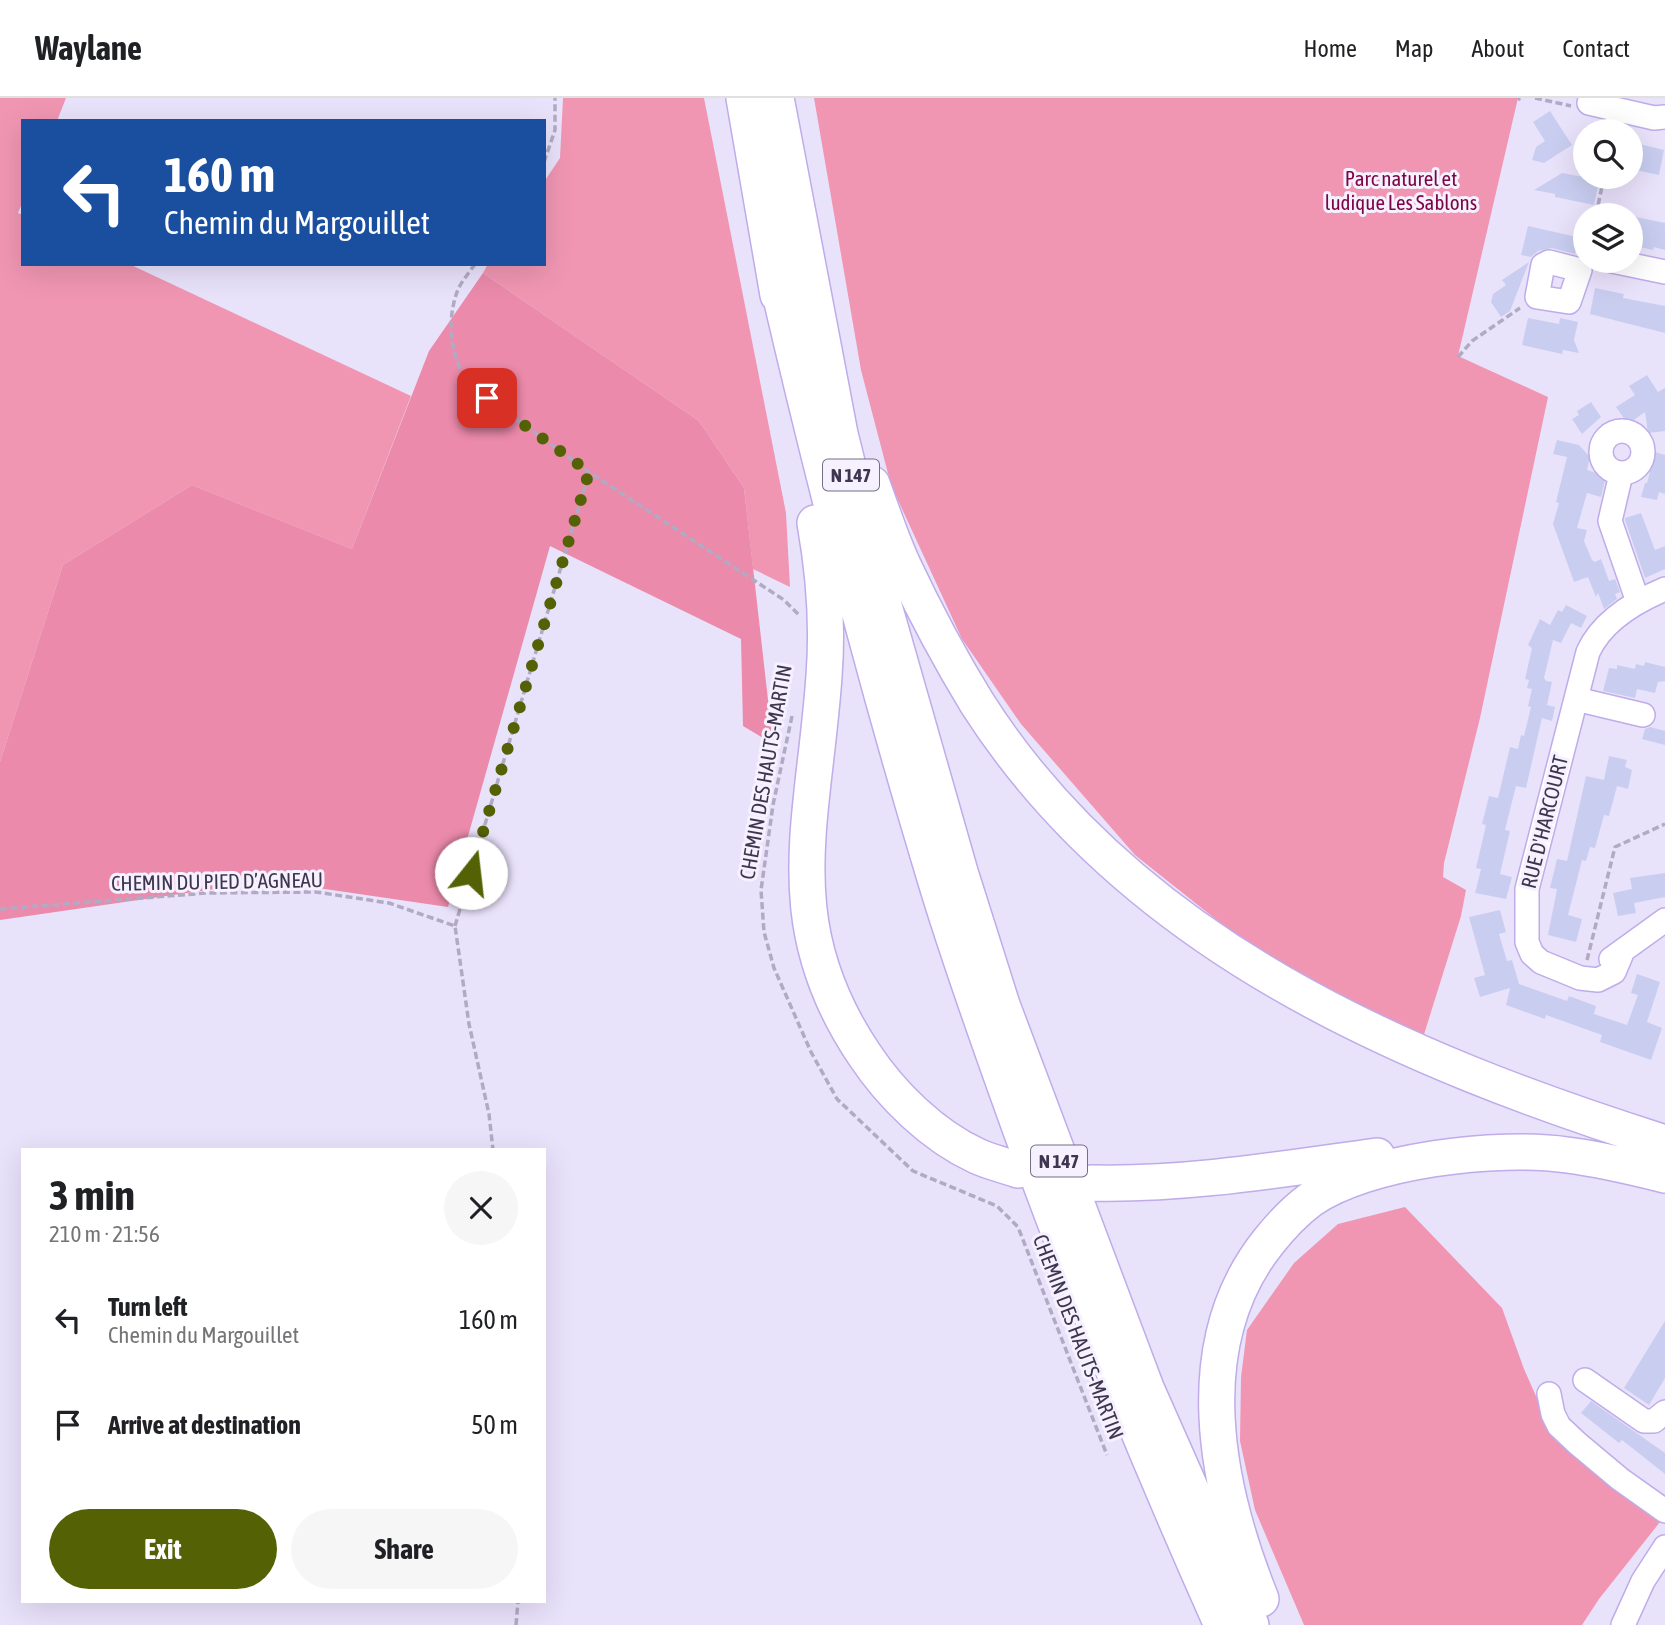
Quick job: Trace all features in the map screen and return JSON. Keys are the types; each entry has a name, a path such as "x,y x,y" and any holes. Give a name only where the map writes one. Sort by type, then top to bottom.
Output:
{"highway":[{"name":"N 147","path":"744,98 841,434 873,567 960,872 1002,1005 1146,1388 1251,1625"},
{"name":"N 147","path":"776,98 791,268 815,445 934,877 975,1002 1043,1192 1109,1359 1222,1625"},
{"path":"791,268 832,338 868,472 902,563 939,638 978,704 1020,762 1067,818 1115,866 1174,913 1242,960 1305,998 1369,1031 1444,1063 1521,1094 1665,1143"},
{"path":"791,268 793,398 822,558 826,622 824,676 806,850 806,895 813,941 826,986 846,1028 873,1068 938,1132 976,1156 1017,1170"},
{"path":"1092,1183 1141,1184 1197,1180 1474,1144 1520,1142 1558,1143 1608,1150 1665,1165"},
{"path":"1271,1625 1230,1511 1220,1459 1216,1410 1219,1362 1230,1310 1254,1262 1286,1220 1311,1199 1346,1182 1386,1168 1445,1158 1505,1153 1565,1154 1665,1175"}],"street":[{"path":"1602,103 1654,118 1665,117"},
{"path":"1573,264 1544,263 1537,297 1569,302 1584,273"},
{"path":"1643,267 1665,272"},
{"path":"1621,474 1610,521 1638,602"},
{"name":"RUE D'HARCOURT","path":"1528,947 1527,889 1592,642 1607,625 1638,602 1665,589"},
{"path":"1576,699 1643,715"},
{"path":"1528,947 1585,966 1601,964 1622,953 1665,920"},
{"path":"1528,947 1541,962 1580,978 1594,980 1614,972 1622,953"},
{"path":"1585,1380 1626,1409 1660,1423"},
{"path":"1549,1394 1553,1414 1559,1426 1588,1452 1665,1511"},
{"path":"1623,1625 1643,1581 1665,1548"}],"path":[{"path":"546,156 555,130 555,98"},
{"path":"1535,98 1571,106 1602,103"},
{"path":"474,266 457,291 450,330 456,363 467,383 574,462 784,600 799,615 802,623"},
{"path":"1458,357 1472,341 1537,297"},
{"path":"493,1148 489,1115 469,1024 456,926 589,472"},
{"name":"CHEMIN DES HAUTS-MARTIN","path":"794,707 773,806 761,890 764,932 774,968 811,1052 837,1099 913,1171 998,1206 1018,1227 1107,1455"},
{"path":"1585,966 1615,847 1665,824"},
{"name":"CHEMIN DU PIED D’AGNEAU","path":"0,909 207,893 316,892 389,903 456,926"},
{"path":"516,1625 518,1603"}],"green space":[{"path":"0,98 66,98 58,119 21,119 21,206 18,213 21,214 21,266 133,266 411,396 352,549 192,485 63,565 0,762"},
{"path":"563,98 704,98 786,513 790,587 753,569 744,488 699,421 483,273 487,266 546,266 546,179 560,158"},
{"name":"Parc naturel et ludique Les Sablons","path":"814,98 1518,98 1458,356 1548,397 1480,718 1444,863 1443,877 1466,890 1461,916 1421,1044 1238,937 1135,855 1021,724 962,639 891,485 861,370"},
{"path":"1405,1207 1502,1308 1524,1369 1556,1441 1660,1522 1599,1599 1582,1625 1304,1625 1255,1510 1240,1441 1241,1377 1247,1330 1294,1263 1338,1224"}],"shaded area":[{"path":"483,273 699,421 744,488 773,744 743,726 741,639 550,546 448,907 270,881 0,920 0,762 63,565 192,485 352,549 429,351"}],"building":[{"path":"1550,111 1572,145 1544,163 1532,160 1536,147 1545,141 1533,122"},
{"path":"1643,145 1664,150 1659,175 1643,172"},
{"path":"1562,173 1573,175 1573,189 1597,189 1594,203 1555,197 1555,194 1534,190"},
{"path":"1643,218 1665,223 1665,250 1654,247 1653,250 1643,248"},
{"path":"1528,226 1573,236 1573,253 1552,248 1538,251 1531,257 1521,255"},
{"path":"1529,262 1510,311 1501,317 1491,302 1493,294 1506,285 1502,280"},
{"path":"1595,288 1624,294 1623,298 1665,306 1665,333 1590,314"},
{"path":"1528,318 1559,324 1560,318 1578,322 1574,340 1579,353 1563,350 1562,354 1522,345"},
{"path":"1647,375 1658,392 1665,388 1665,431 1648,433 1645,412 1628,424 1616,407 1635,395 1629,386"},
{"path":"1591,402 1601,417 1582,434 1572,419 1579,415 1577,411"},
{"path":"1557,440 1579,445 1590,457 1587,470 1606,476 1601,497 1587,493 1577,528 1587,530 1584,541 1592,560 1595,562 1601,559 1609,581 1615,579 1620,592 1615,594 1617,599 1604,609 1588,577 1574,582 1553,524 1567,457 1553,454"},
{"path":"1655,452 1665,455 1665,494 1659,492 1657,500 1641,497"},
{"path":"1641,513 1655,550 1665,546 1665,569 1645,578 1625,520"},
{"path":"1566,605 1587,616 1581,628 1571,623 1561,643 1553,640 1544,678 1552,682 1547,705 1555,707 1552,721 1542,718 1526,788 1516,786 1505,830 1510,831 1500,874 1512,877 1506,899 1475,893 1481,869 1476,868 1486,825 1482,824 1489,796 1498,798 1510,747 1518,749 1531,707 1528,706 1532,689 1527,688 1529,680 1525,679 1532,648 1528,645 1540,619 1550,625 1558,610 1562,612"},
{"path":"1645,662 1665,667 1665,681 1658,682 1655,693 1637,689 1635,698 1603,691 1609,668 1617,669 1617,665 1635,669 1636,664 1644,666"},
{"path":"1650,727 1665,731 1665,745 1642,739 1645,729"},
{"path":"1609,756 1627,760 1625,767 1632,770 1628,789 1617,786 1609,816 1604,815 1595,848 1590,847 1586,861 1582,860 1568,915 1582,919 1576,942 1548,935 1557,889 1550,888 1557,859 1567,861 1586,776 1604,780"},
{"path":"1665,873 1665,897 1634,903 1636,913 1618,916 1613,893 1632,889 1630,878"},
{"path":"1500,910 1506,932 1499,934 1507,961 1512,960 1519,984 1567,1001 1569,996 1596,1006 1594,1014 1627,1025 1638,995 1631,993 1637,974 1660,982 1647,1022 1662,1028 1651,1060 1600,1042 1602,1035 1546,1015 1545,1019 1506,1005 1510,988 1480,997 1474,978 1485,975 1469,917"},
{"path":"1665,1321 1665,1378 1649,1405 1624,1388"},
{"path":"1591,1401 1665,1453 1665,1474 1622,1440 1619,1443 1581,1413"}],"route":[{"path":"471,873 589,472 487,398"}]}
